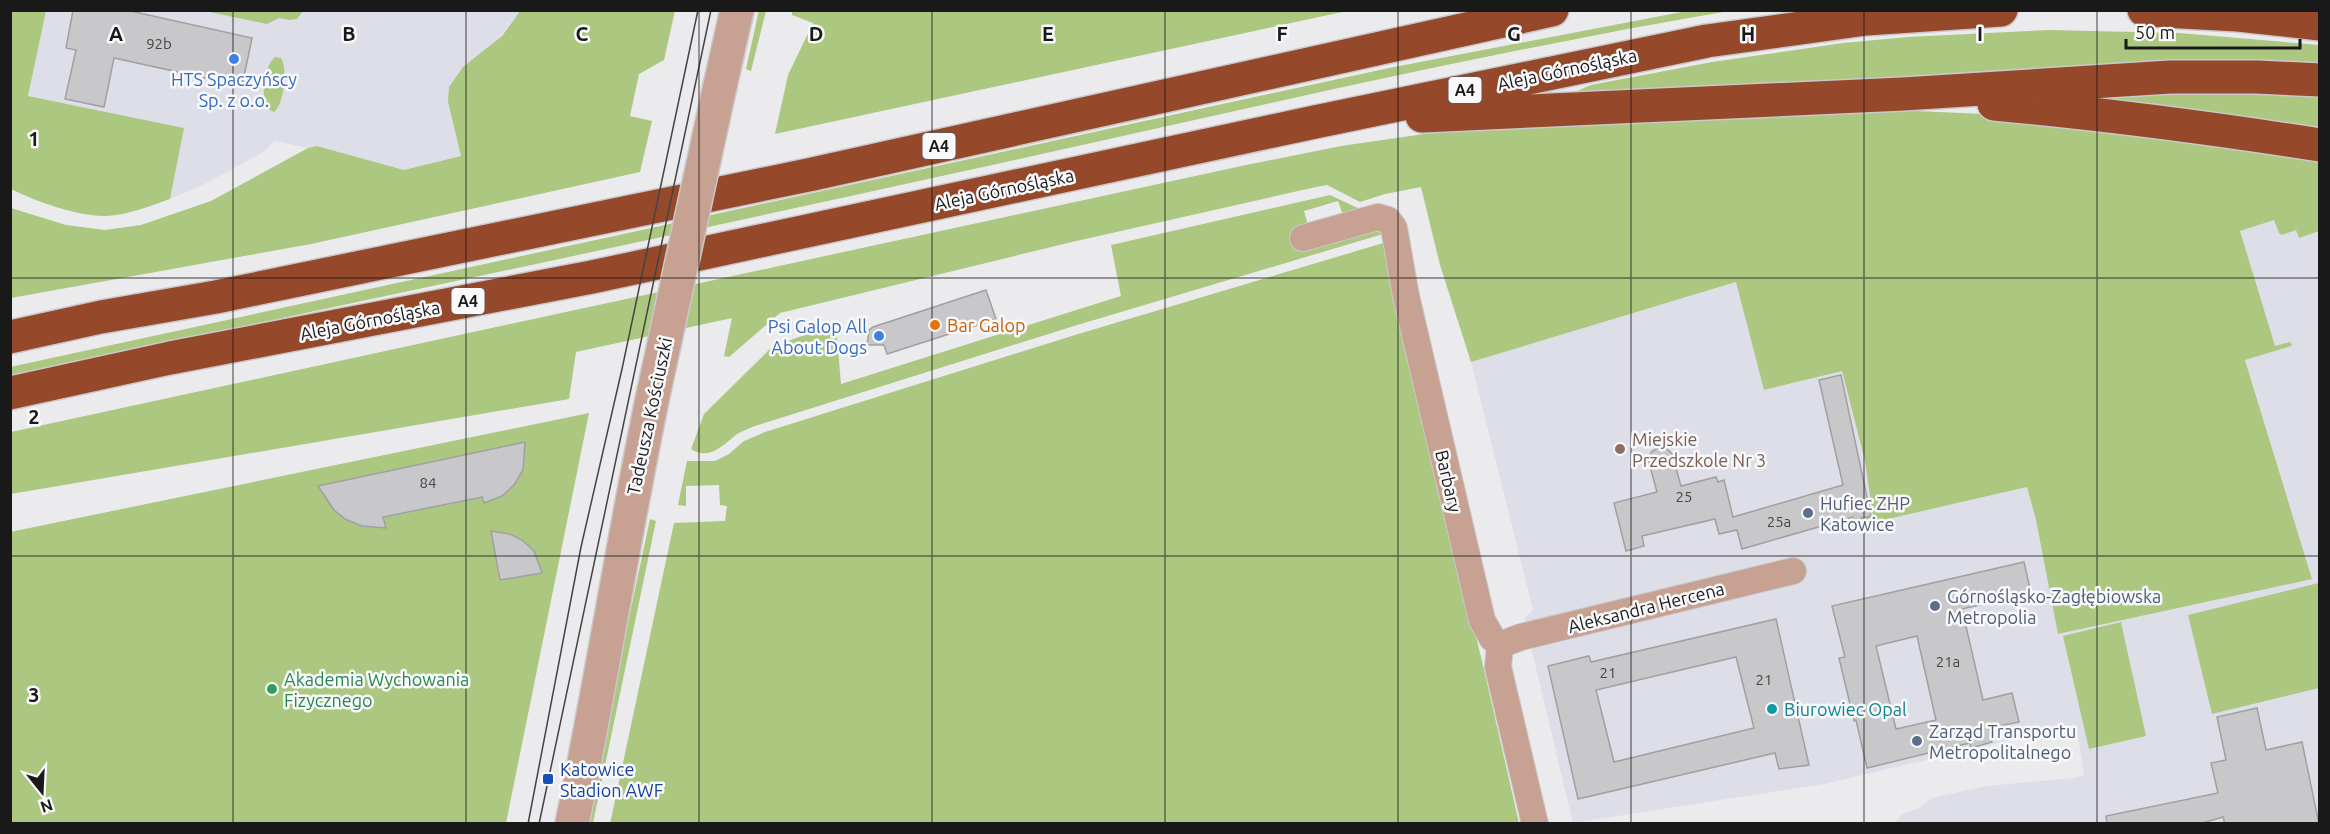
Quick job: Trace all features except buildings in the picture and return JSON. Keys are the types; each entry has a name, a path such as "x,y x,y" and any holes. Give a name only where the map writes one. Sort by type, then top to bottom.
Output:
{"highway":[{"name":"A4","path":"10,337 216,297 801,176 1552,10"},
{"name":"Aleja Górnośląska","path":"10,393 170,358 592,277 1315,122 1707,41 1866,19 2001,10"},
{"path":"2144,10 2238,15 2319,24"},
{"path":"1315,122 1775,98 1903,94 2170,78 2257,77 2319,80"},
{"path":"1903,94 2112,115 2319,145"}],"street":[{"name":"Tadeusza Kościuszki","path":"572,824 597,701 628,518 736,10"},
{"name":"Barbary","path":"1303,238 1378,217 1388,220 1394,228 1406,296 1482,620 1492,638 1500,645"},
{"name":"Aleksandra Hercena","path":"1500,645 1521,637 1793,571"},
{"path":"1500,645 1498,667 1535,824"}],"shaded area":[{"path":"46,11 520,11 448,102 461,156 404,170 318,146 308,148 275,141 262,153 203,185 170,199 184,128 28,96"},
{"path":"2225,204 2319,216 2319,823 1895,823 1902,814 1919,808 1932,798 1986,786 2084,775 2076,725 1824,784 1573,823 1524,618 1533,610 1471,362 1737,282 1764,390 1842,370 1865,461 1874,516 1839,525 1840,530 2027,487 2059,634 2312,579 2245,359 2270,351"}],"green space":[{"path":"759,10 766,11 751,71 746,69"},
{"path":"792,10 1347,11 775,134 788,75 813,23 792,15"},
{"path":"10,11 46,11 28,96 184,128 170,199 122,214 95,216 57,207 11,189"},
{"path":"205,11 303,11 297,19 279,18 267,24"},
{"path":"520,11 675,11 664,60 639,74 630,116 652,121 640,172 311,244 11,298 11,208 66,225 105,230 141,225 211,201 308,148 317,146 404,170 461,156 448,102 449,87 463,67 502,36"},
{"path":"1687,11 1729,11 1440,67 723,224 11,376 10,367 1389,68"},
{"path":"2049,30 2179,33 2319,45 2319,68 1578,95 1577,91 1591,85 1712,62 1843,43 1908,37"},
{"path":"275,57 281,58 284,78 280,102 274,112 265,102 264,86 268,68"},
{"path":"2117,93 2319,93 2319,133 2115,102 2113,100"},
{"path":"1869,109 2007,115 2319,157 2319,231 2299,238 2296,230 2282,235 2274,220 2240,231 2275,346 2290,342 2292,344 2245,360 2312,579 2058,634 2036,520 2027,487 1840,530 1839,525 1873,515 1865,461 1842,371 1764,390 1736,282 1471,362 1440,265 1421,187 1360,202 1327,185 1316,187 1072,242 780,313 729,357 724,356 732,318 576,352 569,399 11,494 11,432 1246,165 1341,146 1445,131"},
{"path":"1330,195 1362,210 1343,215 1338,201 1304,211 1308,225 1291,231 1297,251 1368,231 1383,234 1074,326 755,426 737,434 721,447 710,452 704,453 691,449 704,414 772,347 836,326 841,384 1121,296 1111,245"},
{"path":"1390,241 1397,305 1410,370 1482,661 1519,823 610,824 674,523 725,521 727,506 720,505 719,485 686,486 686,506 678,505 687,461 715,461 729,454 744,441 765,432 1075,335"},
{"name":"Akademia Wychowania Fizycznego","path":"589,413 506,823 11,823 10,532"},
{"path":"650,519 656,521 593,823 585,824"},
{"path":"2319,583 2319,688 2212,714 2188,615"},
{"path":"2121,622 2146,736 2089,749 2063,636"}],"tram line":[{"path":"528,824 581,547 622,369 698,10"},
{"path":"539,824 711,10"}],"place":[{"name":"HTS Spaczyńscy Sp. z o.o.","path":"234,59"},
{"name":"Bar Galop","path":"935,325"},
{"name":"Psi Galop All About Dogs","path":"879,336"},
{"name":"Miejskie Przedszkole Nr 3","path":"1620,449"},
{"name":"Hufiec ZHP Katowice","path":"1808,513"},
{"name":"Górnośląsko-Zagłębiowska Metropolia","path":"1935,606"},
{"name":"Akademia Wychowania Fizycznego","path":"272,689"},
{"name":"Biurowiec Opal","path":"1772,709"},
{"name":"Zarząd Transportu Metropolitalnego","path":"1917,741"},
{"name":"Katowice Stadion AWF","path":"548,779"}]}
